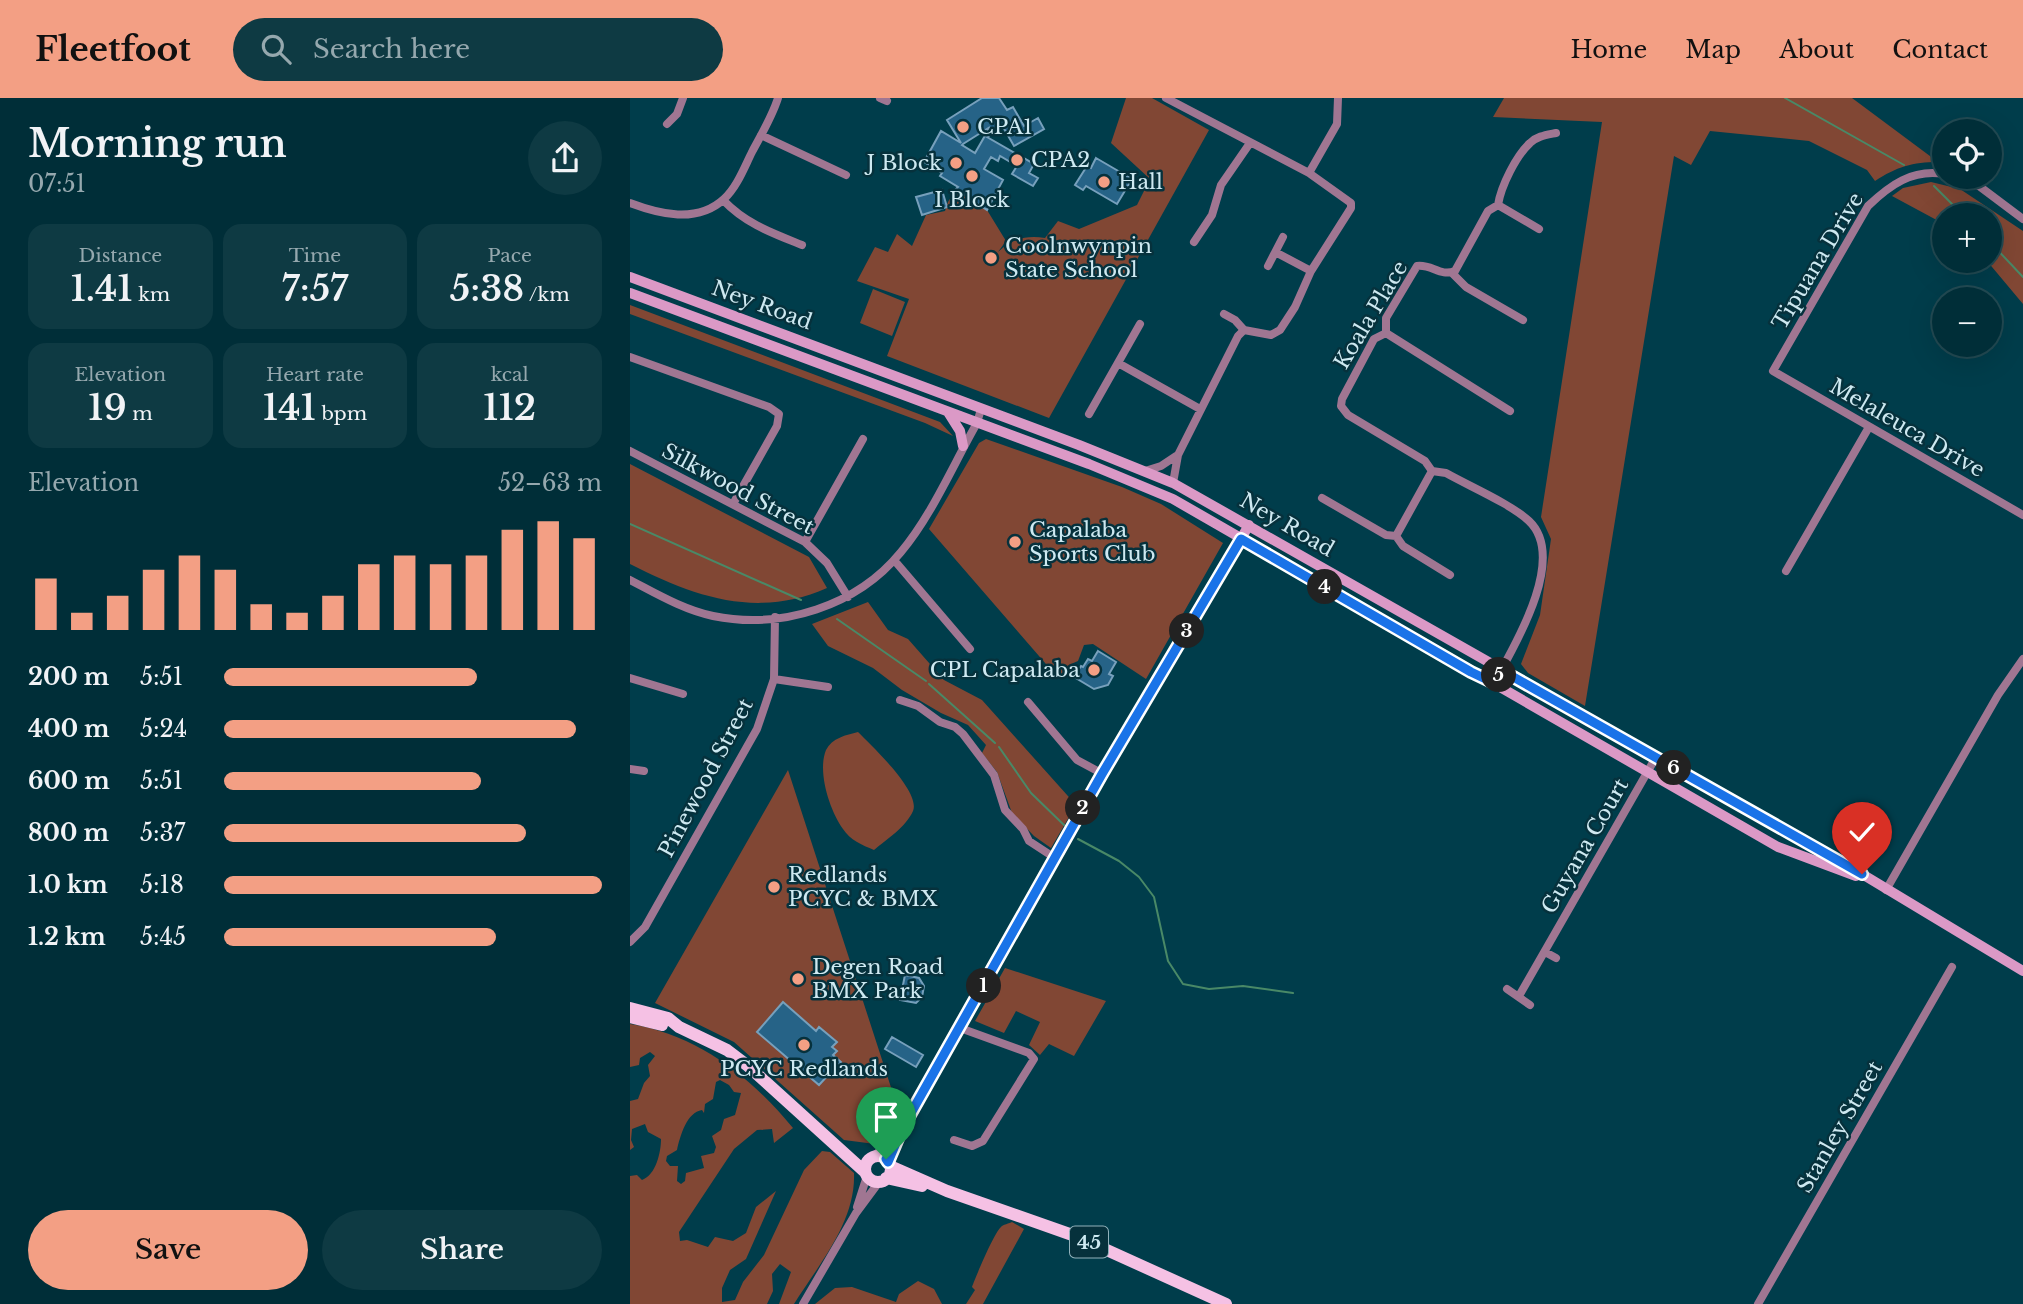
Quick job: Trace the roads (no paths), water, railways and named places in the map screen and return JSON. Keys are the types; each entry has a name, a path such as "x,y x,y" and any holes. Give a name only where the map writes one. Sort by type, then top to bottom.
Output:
{"main road":[{"name":"Ney Road","path":"630,277 1173,483 1656,757 2023,971"},
{"name":"Ney Road","path":"630,293 1089,464 1172,499 1778,847 1886,890"},
{"path":"947,412 960,431 963,446"},
{"path":"886,1172 902,1129 1102,774 1249,525"},
{"name":"45","path":"630,1008 668,1018 679,1027 727,1050 866,1174 886,1172 1065,1232 1226,1304"},
{"name":"45","path":"630,1017 679,1027"},
{"path":"866,1174 873,1157 902,1129"},
{"name":"45","path":"840,1149 858,1157 873,1157 886,1172"}],"street":[{"path":"667,124 677,114 683,98"},
{"path":"630,204 660,214 676,215 698,212 723,200 737,181 778,98"},
{"path":"1166,98 1309,173 1344,196 1350,203 1351,208 1311,271 1295,307 1280,330 1271,335 1244,330 1235,320 1224,314"},
{"path":"1309,173 1337,124 1338,98"},
{"path":"1523,320 1466,288 1452,273 1489,211 1498,205 1500,195 1528,145 1538,137 1556,133"},
{"path":"761,135 846,175"},
{"path":"1194,242 1212,215 1221,185 1250,143"},
{"name":"Tipuana Drive","path":"1773,371 1868,206 1889,187 1906,177 1932,173"},
{"path":"1983,189 2023,219"},
{"path":"723,200 737,215 756,227 802,245"},
{"path":"1498,205 1539,229"},
{"path":"1268,266 1283,237"},
{"path":"1277,253 1311,271"},
{"name":"Koala Place","path":"1452,273 1440,274 1424,265 1417,266 1386,318 1386,333 1374,340 1342,399 1341,406 1348,415 1425,461 1432,471 1446,473 1524,517 1541,537 1543,546 1536,597 1525,628 1494,683"},
{"path":"1089,414 1140,324"},
{"path":"1173,483 1178,455 1244,330"},
{"path":"1386,333 1510,411"},
{"path":"630,357 769,407 779,414 778,426 733,504"},
{"path":"1118,363 1200,410"},
{"name":"Melaleuca Drive","path":"1773,371 2023,515"},
{"path":"630,580 682,606 712,616 753,620 797,615 848,597 868,584 894,560 912,536 977,423 981,409"},
{"path":"1786,570 1869,426"},
{"path":"805,542 863,439"},
{"name":"Silkwood Street","path":"630,452 805,542 827,563 848,597"},
{"path":"1145,471 1161,466 1178,455"},
{"path":"1396,536 1432,471"},
{"path":"1322,498 1386,535 1396,536 1403,546 1450,575"},
{"path":"894,560 970,649"},
{"name":"Pinewood Street","path":"630,942 645,927 757,729 774,679 775,617"},
{"path":"1886,890 1998,695 2023,659"},
{"path":"630,678 683,694"},
{"path":"774,679 828,687"},
{"path":"900,700 918,706 963,734 994,775 1005,810 1029,841 1055,858"},
{"path":"1028,702 1077,760 1102,774"},
{"name":"Guyana Court","path":"1519,996 1656,757"},
{"path":"630,769 644,771"},
{"path":"1545,952 1556,958"},
{"name":"Stanley Street","path":"1758,1304 1952,967"},
{"path":"1507,989 1530,1005"},
{"path":"954,1140 972,1146 983,1141 1034,1059 1029,1053 960,1028"},
{"path":"803,1304 856,1213 886,1172"},
{"path":"856,1213 866,1174"}],"waterway":[{"path":"1785,98 1904,165"},
{"path":"1937,189 1951,203"},
{"path":"2002,255 2023,277"},
{"path":"630,524 801,600"},
{"path":"837,619 926,681"},
{"path":"929,684 995,743"},
{"path":"999,747 1031,793 1064,825"},
{"path":"1078,839 1119,861 1139,877 1154,897 1168,961 1183,984 1209,989 1243,986 1293,993"}],"place":[{"name":"CPA1","path":"963,127"},
{"name":"CPA2","path":"1017,160"},
{"name":"J Block","path":"956,163"},
{"name":"I Block","path":"972,176"},
{"name":"Hall","path":"1104,182"},
{"name":"Coolnwynpin State School","path":"991,258"},
{"name":"Capalaba Sports Club","path":"1015,542"},
{"name":"CPL Capalaba","path":"1094,670"},
{"name":"Redlands PCYC & BMX","path":"774,887"},
{"name":"Degen Road BMX Park","path":"798,979"},
{"name":"PCYC Redlands","path":"804,1045"}]}
